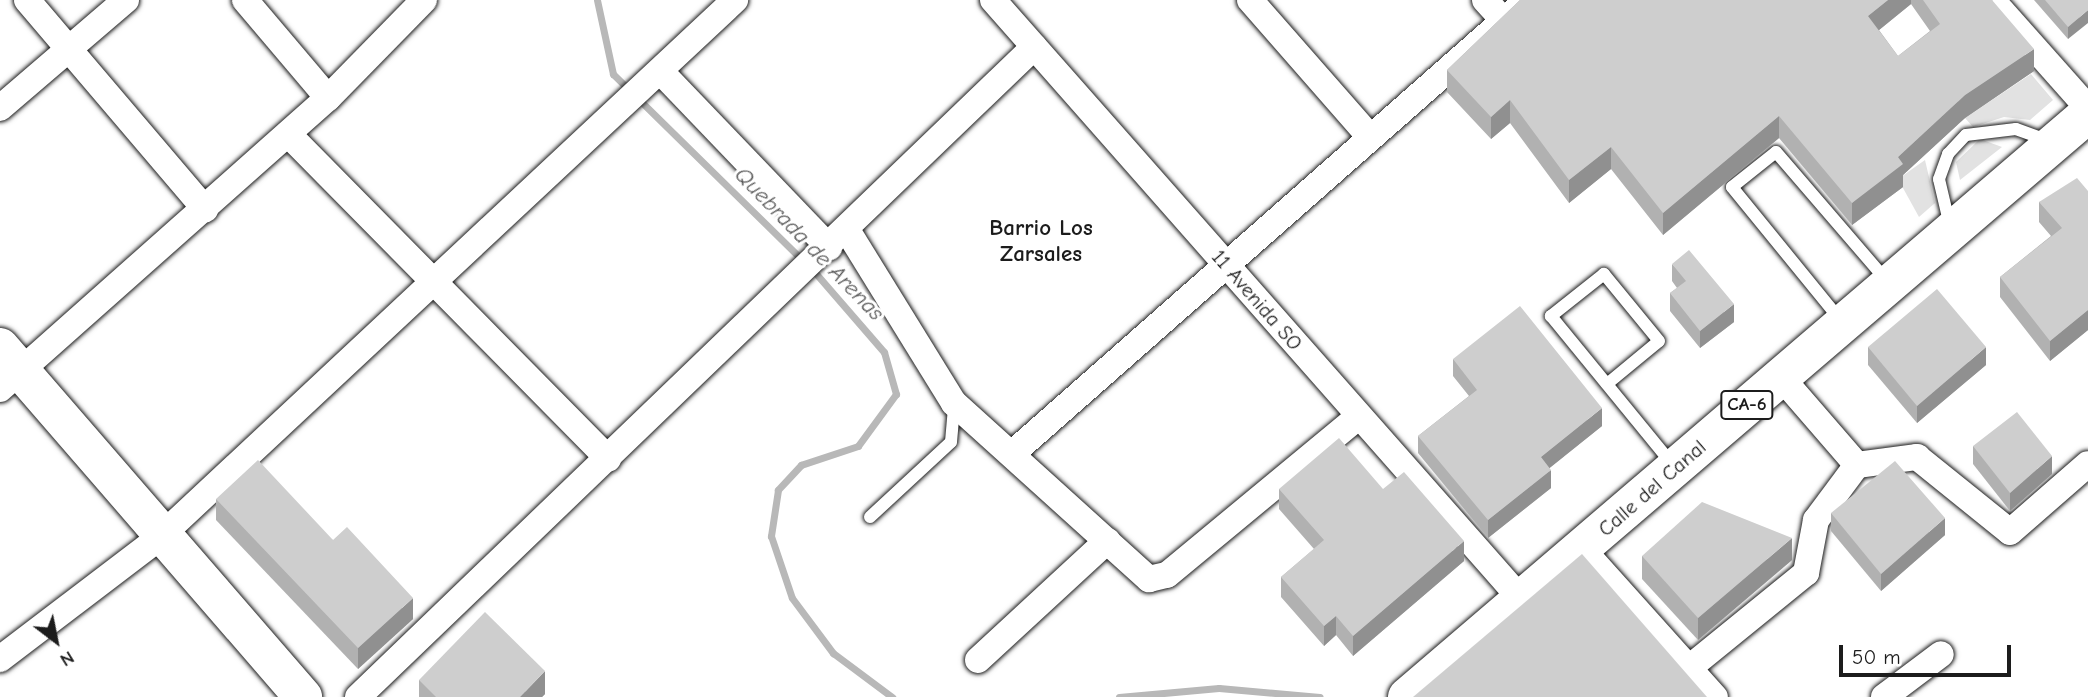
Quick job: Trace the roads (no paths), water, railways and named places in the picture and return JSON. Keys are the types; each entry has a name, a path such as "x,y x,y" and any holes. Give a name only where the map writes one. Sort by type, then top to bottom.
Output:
{"highway":[{"name":"Calle del Canal","path":"1407,697 1582,549 1951,228 2088,114"},
{"path":"7,369 160,537 289,692"}],"street":[{"path":"27,0 205,209"},
{"path":"0,108 126,0"},
{"path":"245,0 328,98"},
{"path":"7,369 205,209 328,98 424,0"},
{"path":"0,659 160,537 624,107 735,0"},
{"name":"11 Avenida SO","path":"993,0 1521,599"},
{"path":"1250,0 1369,136"},
{"path":"1485,0 1503,20"},
{"path":"1014,452 1223,262 1527,0"},
{"path":"1992,0 2088,108"},
{"path":"358,697 794,281 1034,47"},
{"path":"656,77 830,246 954,403 1014,452 1149,579 1167,575 1359,416"},
{"path":"288,134 608,459"},
{"path":"1780,376 1857,465"},
{"path":"1689,668 1806,573 1816,520 1857,465 1917,457 2010,532 2088,464"},
{"path":"978,660 1107,541"},
{"path":"1582,549 1715,697"},
{"path":"1884,697 1941,654"}],"lane":[{"path":"1951,228 1939,179 1948,154 1966,135 2016,129 2053,143"},
{"path":"1842,322 1732,187 1776,152 1888,282"},
{"path":"1607,384 1659,341 1604,274 1551,316 1675,468"},
{"path":"870,517 951,442 954,403"}],"waterway":[{"name":"Quebrada de Arenas","path":"597,0 613,74 803,261"},
{"name":"Quebrada de Arenas","path":"812,269 884,352 896,394 858,446 801,465 778,490 771,536 792,598 833,653 892,697"},
{"name":"Quebrada de Arenas","path":"1119,697 1219,688 1320,697"}],"district":[{"name":"Barrio Los Zarsales","path":"1041,241"}]}
